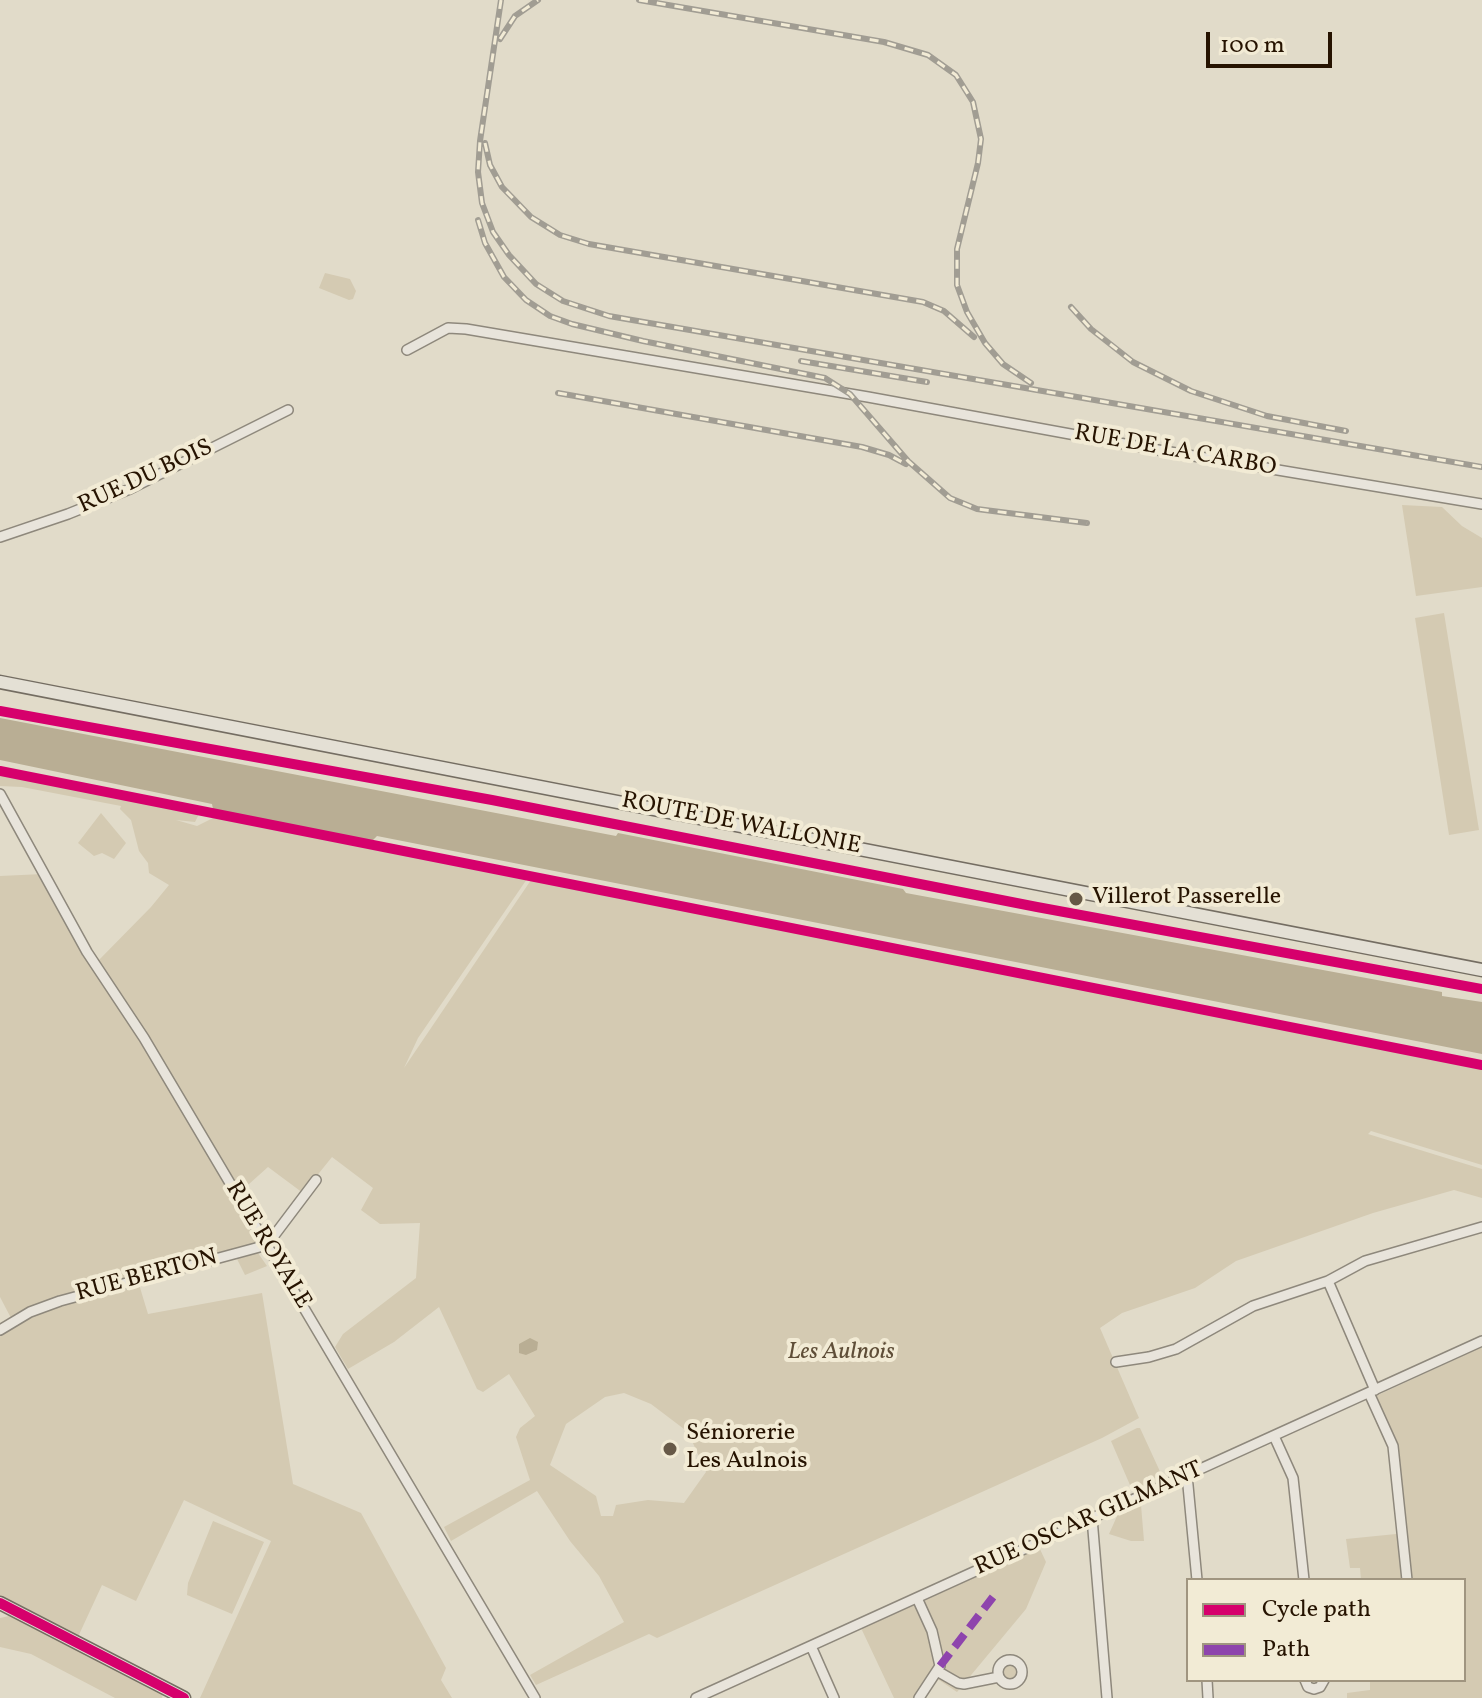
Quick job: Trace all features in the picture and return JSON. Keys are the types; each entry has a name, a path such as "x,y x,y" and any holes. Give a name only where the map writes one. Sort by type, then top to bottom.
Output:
{"main road":[{"name":"ROUTE DE WALLONIE","path":"0,682 1482,970"},
{"path":"0,1603 184,1698"}],"street":[{"name":"RUE DE LA CARBO","path":"407,350 448,328 466,329 1482,504"},
{"name":"RUE DU BOIS","path":"0,537 130,489 288,410"},
{"name":"RUE ROYALE","path":"0,794 87,952 144,1038 535,1698"},
{"path":"267,1245 316,1180"},
{"path":"1116,1362 1176,1349 1253,1306 1328,1281 1365,1261 1482,1227"},
{"name":"RUE BERTON","path":"0,1330 30,1312 60,1301 267,1245"},
{"path":"1328,1281 1393,1446 1407,1578"},
{"name":"RUE OSCAR GILMANT","path":"696,1698 1482,1341"},
{"path":"1274,1436 1293,1478 1304,1578"},
{"path":"1187,1475 1197,1578"},
{"path":"1092,1518 1107,1698"},
{"path":"917,1598 937,1648 940,1666 919,1698"},
{"path":"811,1646 834,1698"},
{"path":"935,1674 964,1684 999,1677"},
{"path":"1207,1682 1208,1698"},
{"path":"1207,1682 1216,1698"},
{"path":"1306,1682 1314,1689 1323,1682"}],"green space":[{"path":"325,273 350,279 356,291 353,299 319,288"},
{"path":"1402,505 1442,507 1462,526 1482,538 1482,587 1416,596"},
{"path":"1444,613 1479,830 1449,835 1415,618"},
{"name":"Les Aulnois","path":"0,771 200,812 195,822 176,820 197,826 215,817 527,879 418,1038 404,1068 531,880 1482,1069 1482,1165 1371,1131 1368,1134 1482,1169 1482,1198 1454,1190 1373,1213 1236,1261 1195,1288 1122,1313 1100,1328 1139,1418 1102,1438 657,1638 649,1634 536,1685 530,1675 624,1622 599,1576 570,1541 537,1491 451,1541 444,1527 530,1480 516,1437 520,1428 535,1416 509,1374 483,1392 477,1389 439,1307 394,1342 348,1369 335,1347 343,1334 416,1278 420,1223 380,1224 361,1210 373,1188 332,1157 303,1193 268,1167 239,1193 97,962 169,885 149,873 131,820 120,809 121,806 22,787 0,786","holes":["624,1393 651,1404 688,1432 706,1472 684,1503 648,1500 616,1505 613,1516 601,1516 596,1496 550,1465 566,1424 605,1397"]},
{"path":"101,813 126,843 114,859 102,853 94,856 78,843"},
{"path":"43,874 263,1243 50,1300 11,1318 0,1297 0,876"},
{"path":"258,1253 267,1266 245,1275 237,1259"},
{"path":"138,1281 148,1314 262,1293 293,1484 361,1513 446,1668 441,1680 452,1698 200,1698 271,1541 184,1500 136,1601 102,1585 77,1639 0,1599 0,1333 39,1310"},
{"path":"1482,1347 1482,1698 1347,1698 1347,1693 1370,1690 1370,1682 1466,1682 1466,1578 1361,1578 1360,1568 1350,1568 1346,1539 1406,1533 1397,1441 1376,1396"},
{"path":"1140,1428 1163,1478 1133,1492 1111,1441"},
{"path":"1141,1505 1144,1541 1131,1541 1109,1534 1118,1514"},
{"path":"213,1521 264,1542 232,1614 187,1595 188,1583"},
{"path":"1039,1547 1046,1562 1026,1609 957,1692 930,1674 913,1698 894,1698 861,1628"},
{"path":"9,1616 163,1693 162,1698 115,1698 31,1654 0,1647 0,1618"},
{"path":"1010,1661 1017,1664 1020,1671 1017,1678 1010,1681 1003,1678 1000,1671 1003,1664"}],"shaded area":[{"path":"0,718 616,836 618,833 903,889 906,893 1442,992 1442,996 1482,1002 1482,1054 377,836 371,842 213,809 212,804 0,760"},
{"path":"530,1338 538,1342 537,1350 526,1355 519,1353 519,1344"}],"railway":[{"path":"501,0 480,141 478,172 482,203 493,232 509,255 536,284 563,301 609,316 1482,467"},
{"path":"500,39 515,16 538,0"},
{"path":"639,0 884,42 928,55 956,75 973,102 981,139 957,249 957,285 967,312 985,343 1003,364 1031,383"},
{"path":"485,143 490,165 502,187 531,217 560,235 589,244 923,302 944,311 974,337"},
{"path":"478,220 485,243 504,277 526,300 550,316 643,341 825,378 850,394 908,461 950,498 977,509 1087,523"},
{"path":"1071,307 1091,329 1133,362 1191,391 1267,416 1346,431"},
{"path":"801,361 927,382"},
{"path":"558,393 862,447 906,464"}],"marked path":[{"path":"940,1666 993,1597"}],"cycle path":[{"path":"0,711 492,800 1037,907 1482,989"},
{"path":"0,771 1482,1065"},
{"path":"0,1603 184,1698"}],"place":[{"name":"Villerot Passerelle","path":"1076,899"},
{"name":"Séniorerie Les Aulnois","path":"670,1449"}]}
